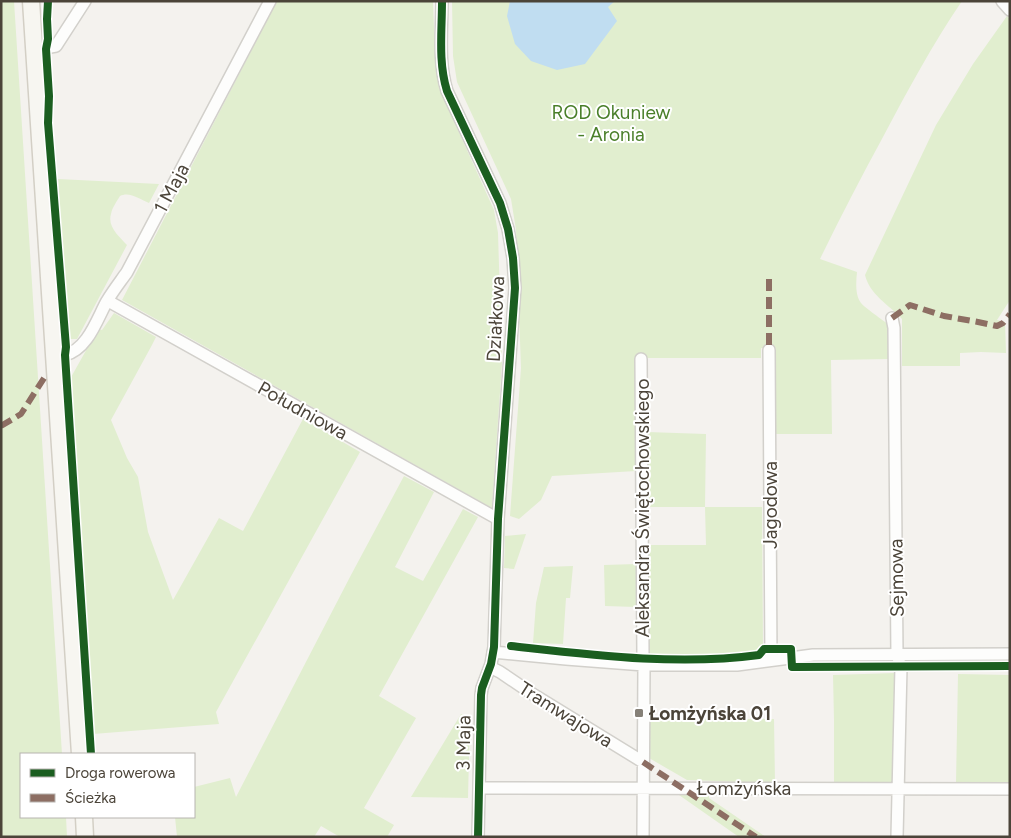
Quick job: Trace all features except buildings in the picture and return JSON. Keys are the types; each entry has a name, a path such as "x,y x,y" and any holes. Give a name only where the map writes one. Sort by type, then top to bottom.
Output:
{"main road":[{"path":"31,1 80,753"},
{"path":"84,818 85,837"}],"street":[{"path":"34,50 56,46 85,1"},
{"name":"1 Maja","path":"54,356 72,352 90,335 108,301 127,272 270,1"},
{"name":"Działkowa","path":"442,1 441,40 444,82 500,203 508,229 513,258 514,288 498,519 493,652"},
{"path":"1002,1 1010,10"},
{"name":"Południowa","path":"108,301 498,519"},
{"name":"Sejmowa","path":"892,318 894,328 897,655 901,667 897,837"},
{"name":"Jagodowa","path":"769,350 770,660"},
{"name":"Aleksandra Świętochowskiego","path":"642,359 644,665 642,837"},
{"path":"493,652 566,660 644,665 737,665 813,655 1010,654"},
{"name":"3 Maja","path":"478,837 481,695 493,652"},
{"name":"Tramwajowa","path":"490,667 643,762"},
{"name":"Łomżyńska","path":"479,788 1010,789"}],"green space":[{"path":"1,1 14,1 62,753 20,753 20,818 66,818 67,837 1,837"},
{"path":"277,1 433,1 435,55 439,88 494,210 498,233 502,363 492,508 122,300"},
{"name":"ROD Okuniew - Aronia","path":"452,1 962,1 911,85 820,259 857,272 856,284 859,300 866,308 889,325 889,359 831,360 832,434 774,434 773,350 761,348 761,358 636,357 636,471 552,476 541,500 519,519 510,516 521,368 516,230 511,199 457,82 453,56"},
{"path":"1007,16 1010,19 1010,300 997,320 1005,322 1006,353 960,353 960,366 902,366 902,319 875,294 865,275 936,125 973,64"},
{"path":"58,179 159,184 149,203 127,194 120,196 113,207 110,219 112,227 127,245 77,339 68,339"},
{"path":"114,313 156,337 111,420 127,458 138,477 148,532 173,600 219,518 243,531 303,419 360,452 216,712 219,724 93,734 70,379 98,329 102,330"},
{"path":"647,432 706,434 705,507 648,507"},
{"path":"404,476 434,492 395,567 423,581 463,509 478,517 379,696 416,718 364,808 394,825 387,837 340,837 321,826 314,837 177,837 175,818 195,818 195,787 230,778 236,797"},
{"path":"705,507 762,507 763,646 759,653 745,655 648,657 648,545 706,545"},
{"path":"526,534 514,569 504,568 505,536"},
{"path":"636,564 636,607 605,606 604,565"},
{"path":"573,566 570,598 566,598 563,644 533,643 536,603 544,567"},
{"path":"895,673 893,783 834,782 833,675"},
{"path":"958,674 1010,675 1010,783 956,783"},
{"path":"461,714 470,717 468,798 411,797"},
{"path":"650,719 774,719 775,783 687,780 649,758"},
{"path":"679,795 709,795 709,798 766,837 739,837"}],"water":[{"path":"510,1 615,1 608,7 617,21 585,64 557,70 531,61 515,44 507,16"}],"marked path":[{"path":"769,279 769,350"},
{"path":"892,318 910,305 944,316 997,326 1003,323 1010,314"},
{"path":"1,426 21,414 46,375"},
{"path":"643,762 756,837"}],"cycle path":[{"path":"48,1 48,39 46,49 49,96 48,123 66,347 91,753"},
{"path":"442,1 441,46 444,80 447,91 500,203 508,229 513,258 515,288 498,519 494,647 491,664 481,695 478,837"},
{"path":"511,646 604,656 666,659 728,658 759,655 764,649 791,649 792,667 1010,666"}],"place":[{"name":"Łomżyńska 01","path":"639,713"}]}
